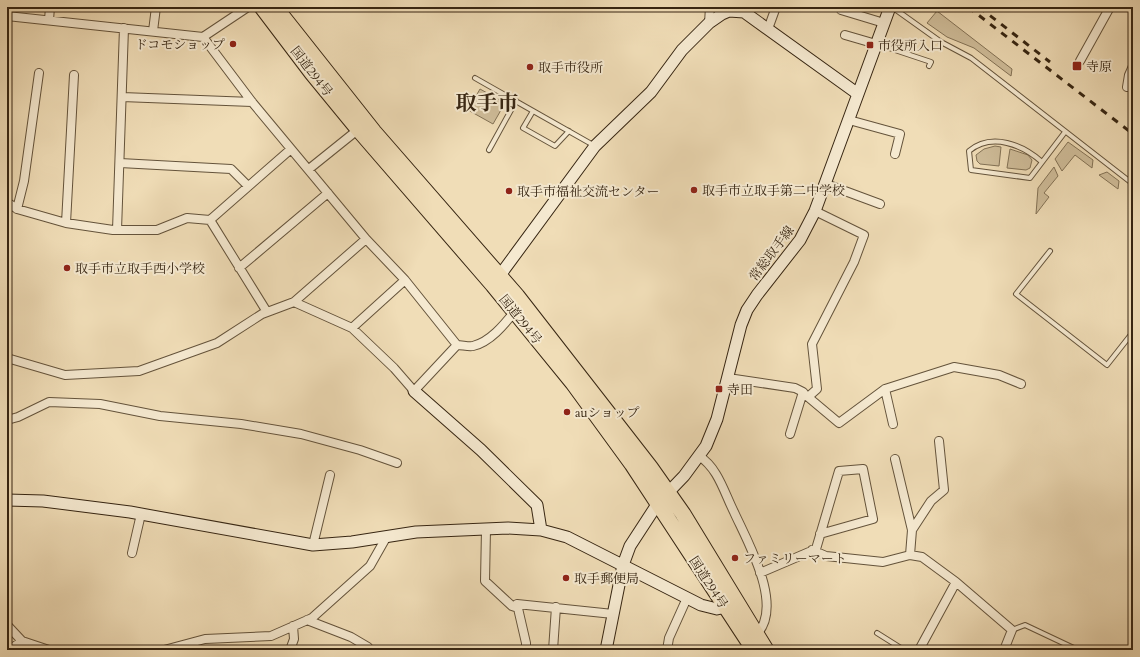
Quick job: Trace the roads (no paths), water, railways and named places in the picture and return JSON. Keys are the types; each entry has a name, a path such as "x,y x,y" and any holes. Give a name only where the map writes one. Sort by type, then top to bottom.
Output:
{"highway":[{"name":"国道294号","path":"262,7 312,73 362,126 571,364 663,497 753,642"},
{"name":"国道294号","path":"275,7 362,126"},
{"name":"国道294号","path":"496,280 514,311 663,497 726,607 753,642 766,650"}],"street":[{"path":"49,20 50,7"},
{"path":"153,31 156,7"},
{"path":"7,16 203,37 248,7"},
{"path":"709,23 710,7"},
{"path":"768,29 776,7"},
{"name":"常総取手線","path":"606,650 622,565 637,532 663,497 699,456 717,419 741,325 747,310 756,295 800,240 815,211 884,22 891,7"},
{"path":"1080,61 1110,7"},
{"path":"841,10 884,22"},
{"path":"496,280 595,146 651,92 682,50 709,23 722,14 737,11 744,12 858,94"},
{"path":"117,230 124,28"},
{"path":"845,35 876,44"},
{"path":"203,37 252,102 291,149 366,239 405,280 458,344 472,346 484,342 506,323 514,311"},
{"path":"1127,87 1129,75 1133,66"},
{"path":"17,209 24,181 39,74"},
{"path":"66,223 74,75"},
{"path":"122,97 252,102"},
{"path":"849,120 900,134 895,154"},
{"path":"309,169 362,126"},
{"path":"7,202 17,209 66,223 117,230 157,230 187,218 210,220 291,149"},
{"path":"120,163 231,168 248,186"},
{"path":"826,184 880,204"},
{"path":"239,268 328,193"},
{"path":"790,434 806,395 817,389 812,344 854,262 864,236 815,211"},
{"path":"210,220 267,312"},
{"path":"7,358 65,375 139,371 217,343 267,312 294,302 366,239"},
{"path":"352,328 405,280"},
{"path":"294,302 352,328 394,368 414,391 481,450 537,504 541,530"},
{"path":"414,391 458,344"},
{"path":"728,378 795,388 806,395 840,423 885,390 954,367 999,375 1020,384"},
{"path":"885,390 893,424"},
{"path":"7,420 18,417 49,402 100,404 160,416 242,424 301,434 360,450 397,463"},
{"path":"912,530 931,501 944,490 939,441"},
{"path":"699,456 713,468 755,558 760,573 764,588 766,616 761,630 753,642"},
{"path":"895,459 912,530 910,555"},
{"path":"760,573 816,549 820,534 839,471 863,469 873,519 820,534"},
{"path":"313,545 330,475"},
{"path":"7,500 43,501 141,514 313,545 352,542 416,532 486,529 541,530 567,537 708,608 717,609 726,607"},
{"path":"132,553 141,514"},
{"path":"486,529 485,581 512,606 518,608"},
{"path":"164,650 179,648 205,639 271,636 312,618 370,566 387,536"},
{"path":"812,550 826,556 882,562 910,555 922,557 956,582 1012,630 1004,650"},
{"path":"919,650 956,582"},
{"path":"668,650 669,638 686,598"},
{"path":"526,650 526,643 517,604 613,614"},
{"path":"553,650 556,607"},
{"path":"307,620 351,638 368,647 366,650"},
{"path":"7,625 22,641 49,650"},
{"path":"290,650 294,639 293,626"},
{"path":"9,650 22,641"}],"lane":[{"path":"891,7 941,42 971,58 1133,184"},
{"path":"876,44 930,62 930,66"},
{"path":"475,78 595,146"},
{"path":"488,150 516,102"},
{"path":"533,111 523,128 555,146 569,131"},
{"path":"1042,162 1024,149 1006,142 979,145 969,151 971,170 1030,178 1065,132"},
{"path":"1050,251 1016,294 1107,366 1133,332"},
{"path":"1012,630 1024,626 1078,650"},
{"path":"876,633 904,650"}],"railway":[{"path":"968,7 1133,134"},
{"path":"979,7 1050,62"}],"place":[{"name":"ドコモショップ","path":"233,44"},
{"name":"市役所入口","path":"870,45"},
{"name":"寺原","path":"1077,66"},
{"name":"取手市役所","path":"530,67"},
{"name":"取手市立取手第二中学校","path":"694,190"},
{"name":"取手市福祉交流センター","path":"509,191"},
{"name":"取手市立取手西小学校","path":"67,268"},
{"name":"寺田","path":"719,389"},
{"name":"auショップ","path":"567,412"},
{"name":"ファミリーマート","path":"735,558"},
{"name":"取手郵便局","path":"566,578"}],"district":[{"name":"取手市","path":"487,103"}]}
